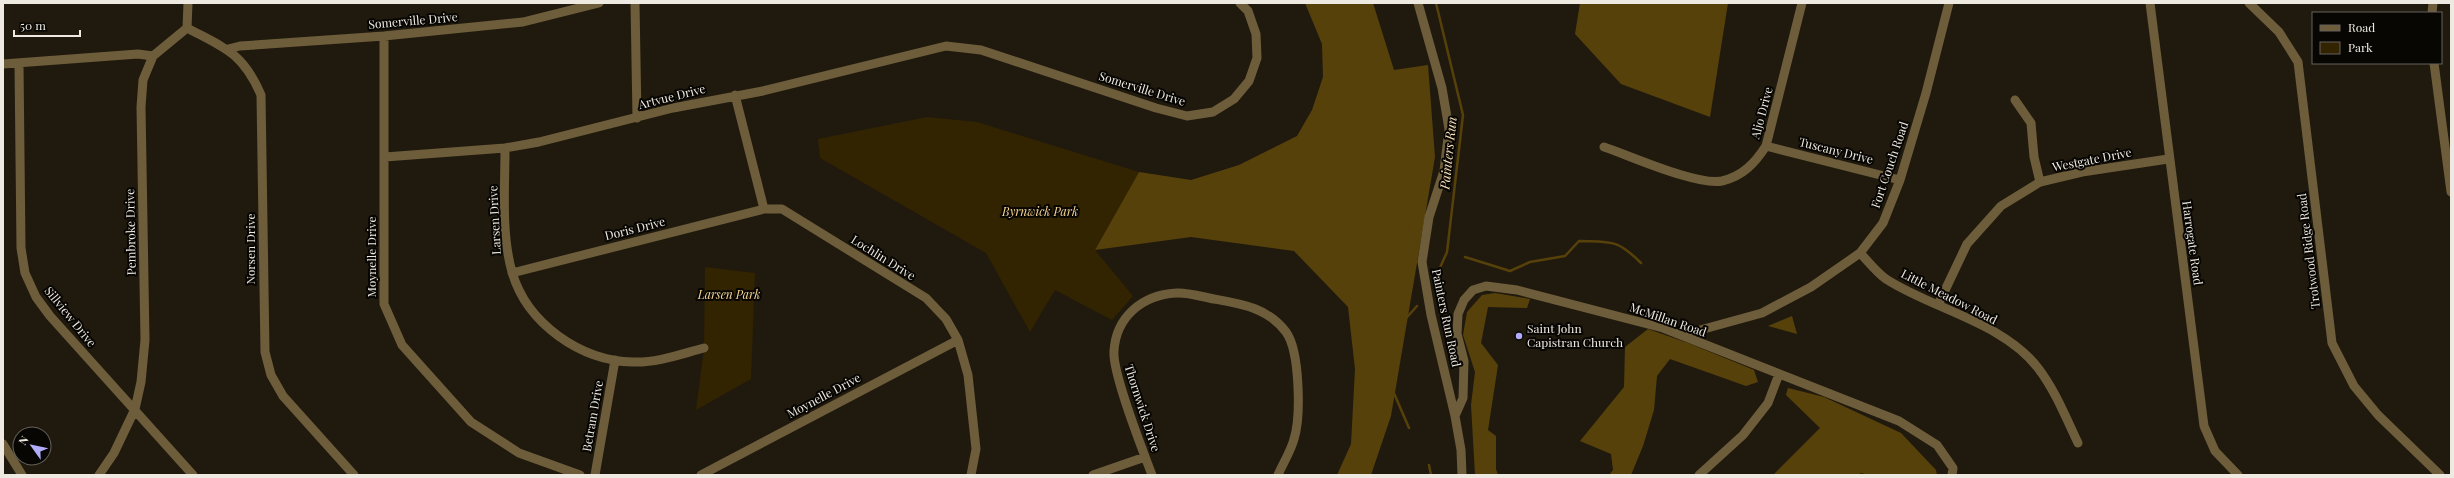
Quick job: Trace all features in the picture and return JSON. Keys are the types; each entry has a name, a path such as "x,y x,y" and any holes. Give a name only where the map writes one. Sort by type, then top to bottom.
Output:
{"street":[{"path":"3,64 138,54 153,56 187,28 188,3"},
{"name":"Somerville Drive","path":"228,49 274,43 384,36 523,22 599,3"},
{"path":"635,3 638,118"},
{"name":"Somerville Drive","path":"962,46 996,55 1156,108 1187,116 1213,112 1234,99 1249,81 1257,58 1256,34 1248,11 1240,3"},
{"name":"Painters Run Road","path":"1418,3 1442,88 1449,129 1444,171 1429,218 1422,262 1431,315 1455,416 1461,450 1462,475"},
{"name":"Aljo Drive","path":"1604,147 1698,180 1721,181 1739,174 1754,164 1766,146 1802,3"},
{"name":"Fort Couch Road","path":"1682,335 1762,313 1811,287 1860,253 1883,223 1900,180 1926,93 1949,3"},
{"name":"Harrogate Road","path":"2150,3 2168,159 2204,426 2215,451 2238,475"},
{"name":"Trotwood Ridge Road","path":"2249,3 2279,32 2298,62 2332,343 2354,386 2378,415 2440,475"},
{"name":"Norsen Drive","path":"187,28 228,49 243,62 253,76 261,95 263,326 265,352 271,375 282,396 354,475"},
{"name":"Moynelle Drive","path":"384,36 384,304 402,345 471,422 519,453 580,475"},
{"name":"Artvue Drive","path":"385,157 506,148 735,95 763,90 920,51 946,46 962,46"},
{"name":"Pembroke Drive","path":"99,475 114,453 135,409 141,382 145,340 141,107 143,80 153,56"},
{"name":"Sillview Drive","path":"19,64 19,213 21,248 25,273 36,297 50,316 194,475"},
{"path":"2434,64 2451,192"},
{"path":"735,95 764,209"},
{"path":"2015,100 2031,123 2040,182"},
{"name":"Tuscany Drive","path":"1766,146 1900,180"},
{"name":"Larsen Drive","path":"506,148 506,243 512,273 522,295 536,316 552,331 577,348 594,356 634,362 668,358 704,348"},
{"name":"Westgate Drive","path":"1938,306 1967,244 2001,206 2040,182 2082,172 2168,159"},
{"name":"Doris Drive","path":"512,273 764,209"},
{"name":"Lochlin Drive","path":"764,209 782,209 926,298 946,319 958,340 968,375 975,424 976,449 972,475"},
{"name":"Little Meadow Road","path":"1860,253 1885,278 1938,306 1970,318 2010,342 2037,367 2058,401 2078,443"},
{"name":"McMillan Road","path":"1455,416 1463,398 1464,361 1457,334 1458,314 1464,300 1473,290 1486,286 1517,290 1682,335 1899,421 1937,445 1953,468 1952,475"},
{"name":"Thornwick Drive","path":"1152,475 1118,374 1113,352 1118,330 1132,309 1153,296 1177,293 1248,305 1273,317 1288,334 1294,351 1298,406 1294,439 1278,475"},
{"name":"Moynelle Drive","path":"701,475 958,340"},
{"name":"Betram Drive","path":"595,475 615,360"},
{"path":"1698,475 1743,435 1768,403 1779,374"},
{"path":"3,444 22,475"},
{"path":"1093,475 1145,457"}],"green space":[{"name":"Byrnwick Park","path":"927,117 977,122 1139,172 1095,250 1133,296 1112,320 1055,290 1030,332 986,253 820,158 818,139"},
{"name":"Larsen Park","path":"705,267 755,273 751,379 696,410 704,348"}],"shaded area":[{"path":"1305,3 1373,3 1394,70 1428,65 1435,157 1391,416 1371,475 1337,475 1351,444 1355,369 1348,307 1294,251 1191,237 1095,250 1139,172 1191,180 1239,165 1297,136 1312,110 1323,77 1322,44"},
{"path":"1580,3 1728,3 1710,117 1621,84 1575,34"},
{"path":"1495,293 1530,299 1527,308 1488,307 1481,343 1498,365 1488,430 1496,436 1496,469 1498,475 1475,475 1471,405 1475,372 1463,335 1467,312 1482,295"},
{"path":"1792,316 1797,334 1768,326"},
{"path":"1648,329 1688,343 1754,370 1758,382 1746,386 1670,359 1657,376 1654,410 1643,446 1631,475 1609,475 1613,470 1611,454 1580,441 1624,387 1625,347"},
{"path":"1788,388 1824,397 1901,433 1936,470 1937,475 1868,475 1861,473 1859,475 1773,475 1820,428 1786,395"}],"waterway":[{"name":"Painters Run","path":"1434,281 1447,252 1463,115 1436,3"},
{"path":"1142,229 1146,230 1160,224 1191,221 1205,214 1321,229 1410,221 1407,269 1400,280 1395,300 1403,321"},
{"path":"1465,257 1510,271 1530,262 1565,256 1579,241 1599,241 1613,243 1620,246 1641,263"},
{"name":"Painters Run","path":"1409,428 1381,363 1391,335 1417,306"},
{"name":"Painters Run","path":"1429,465 1431,475"}],"place":[{"name":"Saint John Capistran Church","path":"1519,336"}]}
